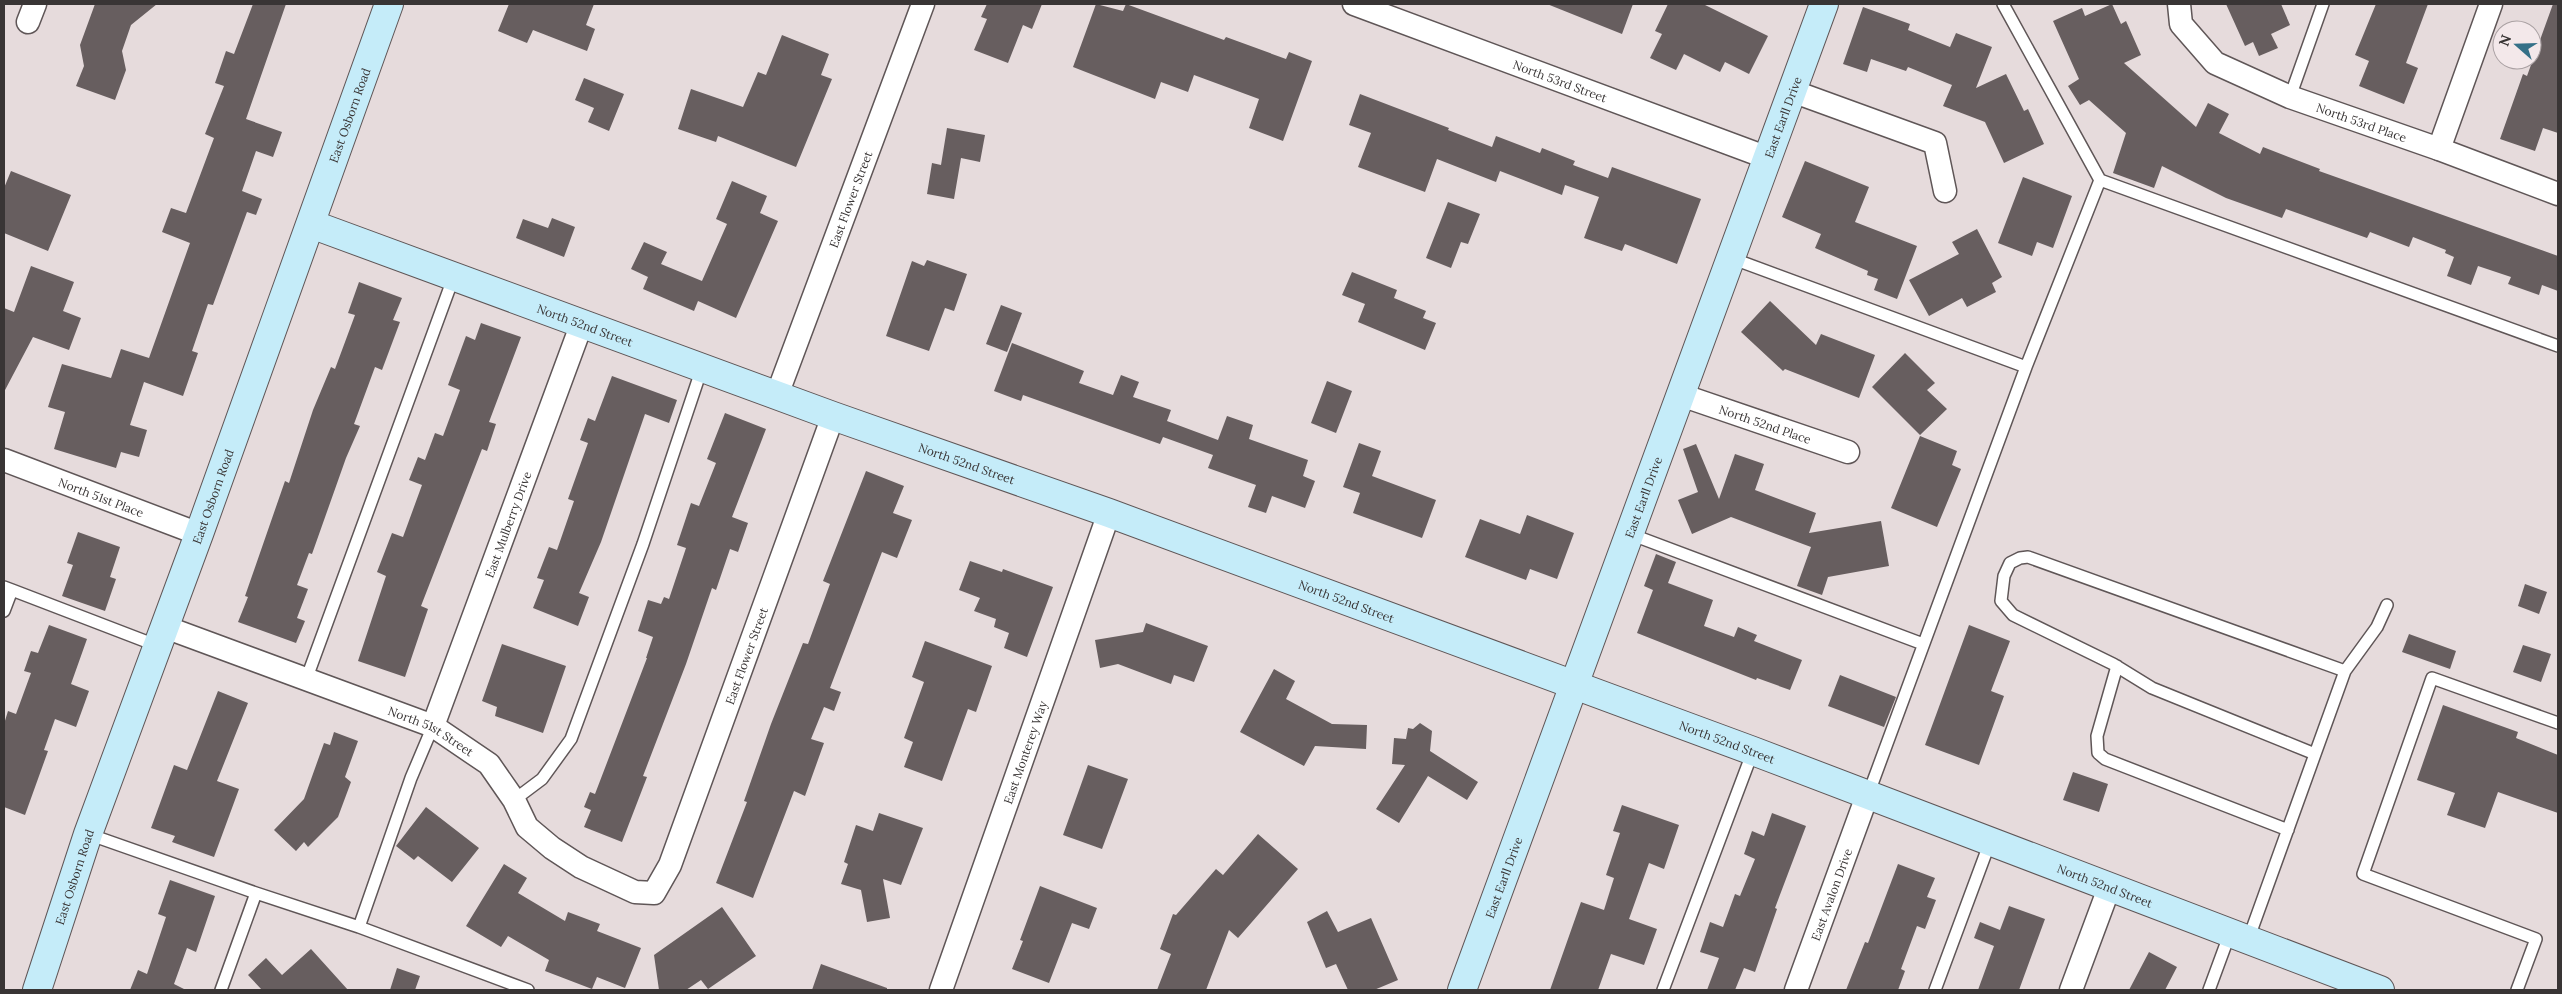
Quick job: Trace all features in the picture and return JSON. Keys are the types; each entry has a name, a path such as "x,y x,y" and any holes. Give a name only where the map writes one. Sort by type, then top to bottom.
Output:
{"street":[{"name":"East Osborn Road","path":"37,990 88,834 199,534 389,4"},
{"name":"East Flower Street","path":"777,395 923,4"},
{"name":"North 53rd Street","path":"1354,4 1768,158"},
{"name":"East Earll Drive","path":"1462,990 1824,4"},
{"path":"2439,148 2491,4"},
{"name":"North 53rd Place","path":"2180,14 2215,63 2290,97 2439,148 2558,194"},
{"path":"1792,91 1935,143 1945,191"},
{"name":"North 52nd Street","path":"311,224 833,416 1109,513 1753,751 2239,937 2347,985 2380,990"},
{"name":"East Mulberry Drive","path":"433,726 582,323"},
{"name":"North 52nd Place","path":"1681,395 1848,452"},
{"name":"East Flower Street","path":"654,893 670,864 833,416"},
{"name":"North 51st Place","path":"4,460 199,534"},
{"name":"East Monterey Way","path":"941,990 1109,513"},
{"name":"North 51st Street","path":"161,636 306,680 433,726 489,764 514,800 527,827 552,848 581,868 635,892 654,893"},
{"name":"East Avalon Drive","path":"1796,990 1867,796"},
{"path":"2071,990 2108,888"}],"lane":[{"path":"2003,4 2100,180 2558,346"},
{"path":"2290,97 2323,4"},
{"path":"1867,796 2026,367 2100,180"},
{"path":"1731,258 2026,367"},
{"path":"306,680 454,276"},
{"path":"514,800 542,779 571,739 644,544 702,368"},
{"path":"1630,534 1923,644"},
{"path":"2315,754 2152,688 2117,666 2013,615 2001,601 2000,595 2004,576 2010,563 2020,558 2028,557 2345,671"},
{"path":"4,611 8,589 161,636"},
{"path":"2209,990 2239,937 2288,830 2345,671 2377,627 2387,605"},
{"path":"2117,666 2097,736 2098,753 2106,759 2288,830"},
{"path":"2517,990 2536,939 2364,874 2432,678 2558,723"},
{"path":"359,927 411,778 433,726"},
{"path":"1663,990 1753,751"},
{"path":"88,834 256,894 359,927 528,990"},
{"path":"1934,990 1990,842"},
{"path":"221,990 256,894"}],"building":[{"path":"95,4 157,4 131,25 122,51 126,70 115,100 76,86 84,66 80,45"},
{"path":"253,4 286,4 246,119 282,132 273,157 256,151 242,191 262,199 256,215 247,212 213,305 208,304 192,351 198,353 183,396 144,382 130,425 147,430 139,457 121,452 116,468 54,449 65,412 48,407 62,364 111,378 121,349 149,358 190,243 162,232 171,208 186,213 214,138 205,134 224,86 215,83 226,51 234,54"},
{"path":"509,4 594,4 586,25 595,29 587,51 533,30 527,43 498,31"},
{"path":"987,4 1042,4 1032,29 1023,25 1008,63 974,50 987,19 981,17"},
{"path":"1096,4 1123,11 1126,4 1224,40 1226,37 1286,59 1289,52 1312,61 1283,141 1249,128 1259,99 1194,75 1188,92 1161,82 1155,99 1073,67"},
{"path":"1547,4 1633,4 1622,34"},
{"path":"1668,4 1703,4 1768,36 1749,74 1725,62 1720,72 1684,54 1676,70 1650,58 1662,34 1655,31"},
{"path":"2112,4 2121,24 2126,21 2141,55 2124,63 2196,127 2208,103 2229,114 2219,133 2260,154 2263,147 2320,169 2319,171 2558,256 2558,291 2542,285 2539,295 2508,284 2511,277 2478,266 2471,285 2447,276 2454,257 2445,253 2446,250 2413,237 2409,247 2370,232 2367,238 2286,209 2282,218 2226,198 2162,166 2154,188 2113,173 2126,133 2089,100 2080,105 2068,86 2079,79 2053,21 2082,8 2085,16"},
{"path":"2226,4 2281,4 2290,25 2271,34 2278,48 2259,56 2253,42 2245,46"},
{"path":"2376,4 2428,4 2406,63 2418,68 2404,104 2359,86 2369,61 2355,55"},
{"path":"2553,4 2558,4 2558,133 2543,128 2535,151 2500,139 2523,74 2527,76 2529,70 2542,70 2542,34"},
{"path":"1863,7 1910,24 1908,30 1950,47 1956,33 1992,47 1976,88 2006,74 2024,111 2028,109 2044,144 2004,163 1985,122 1943,106 1952,85 1908,67 1906,71 1871,59 1867,72 1843,64"},
{"path":"782,35 829,54 821,75 832,79 796,167 718,136 716,142 678,129 691,89 743,107 758,72 766,75"},
{"path":"584,78 624,94 609,131 588,122 594,108 575,100"},
{"path":"1360,94 1449,128 1448,130 1492,147 1496,136 1540,153 1542,148 1575,161 1573,165 1608,178 1612,167 1701,199 1677,264 1625,244 1622,251 1584,238 1599,197 1565,185 1562,195 1500,171 1496,182 1437,159 1425,192 1358,167 1371,133 1349,125"},
{"path":"947,128 985,135 980,162 961,158 954,199 927,194 932,163 941,165"},
{"path":"1805,161 1869,187 1855,222 1917,246 1897,299 1874,290 1878,279 1867,275 1868,271 1815,248 1821,234 1782,217"},
{"path":"11,171 71,195 48,251 4,233 4,188"},
{"path":"2023,177 2072,196 2053,248 2037,242 2032,256 1998,243"},
{"path":"732,181 767,196 760,213 778,221 736,318 698,301 694,311 643,289 648,277 631,269 644,242 667,252 661,264 702,281 727,224 716,219"},
{"path":"1448,202 1480,214 1468,244 1461,242 1451,268 1426,258"},
{"path":"552,218 575,227 564,257 516,238 523,219 548,228"},
{"path":"1977,229 2002,277 1992,283 1996,292 1967,307 1962,298 1929,316 1909,280 1959,254 1952,242"},
{"path":"927,260 967,274 954,311 945,308 929,351 886,336 912,261 924,266"},
{"path":"31,266 74,282 63,311 81,318 69,350 33,337 4,392 4,308 14,312"},
{"path":"1352,272 1397,290 1394,298 1426,311 1423,318 1436,323 1425,350 1358,322 1365,304 1342,295"},
{"path":"359,282 402,298 393,320 400,322 382,370 375,367 354,424 360,426 346,458 312,554 309,553 297,585 308,589 297,618 305,621 296,643 238,622 248,597 245,596 285,481 289,483 313,410 331,367 335,369 355,315 348,313"},
{"path":"1770,301 1816,345 1821,334 1875,355 1859,398 1785,369 1783,371 1741,332"},
{"path":"1001,305 1022,313 1007,352 986,344"},
{"path":"481,323 521,337 489,422 496,424 487,451 482,449 421,606 428,609 405,677 358,661 386,576 377,572 392,533 403,537 422,485 409,480 418,457 425,460 435,433 443,436 460,390 448,385 466,336 475,340"},
{"path":"1012,343 1084,371 1079,383 1113,395 1121,375 1139,382 1133,397 1171,410 1167,421 1218,440 1227,416 1253,425 1249,439 1308,460 1303,476 1315,481 1305,508 1272,496 1266,513 1248,507 1256,485 1208,468 1213,455 1163,437 1160,444 1023,395 1021,401 994,391"},
{"path":"1905,353 1935,383 1927,390 1947,409 1920,435 1872,387"},
{"path":"612,376 677,400 669,423 645,414 601,542 579,593 589,597 578,626 533,608 544,580 537,578 549,547 557,550 574,501 568,499 588,443 580,440 588,418 595,421"},
{"path":"1327,381 1352,391 1336,433 1311,423"},
{"path":"725,413 766,429 732,517 748,523 738,552 730,549 716,590 712,588 686,664 643,776 647,777 622,842 584,827 591,810 584,807 590,792 595,794 647,658 653,637 638,631 648,600 661,604 664,597 669,599 686,548 677,545 691,503 699,506 716,463 707,459"},
{"path":"1920,436 1957,451 1952,465 1961,469 1937,527 1891,508"},
{"path":"1359,443 1381,451 1372,476 1436,500 1422,538 1353,513 1360,493 1343,487"},
{"path":"1696,444 1719,499 1735,454 1764,464 1755,490 1816,513 1809,533 1881,521 1889,566 1828,577 1822,595 1797,586 1811,547 1731,517 1692,534 1678,500 1698,492 1683,449"},
{"path":"866,471 904,486 893,513 912,520 897,558 882,552 830,688 841,692 834,711 824,707 811,739 824,743 805,796 794,791 753,898 716,883 747,802 744,801 771,724 803,643 808,644 830,584 823,581"},
{"path":"1527,515 1574,533 1557,579 1530,569 1526,580 1465,557 1480,519 1520,534"},
{"path":"78,532 120,547 110,577 116,579 105,611 62,596 73,565 67,563"},
{"path":"1656,554 1676,562 1668,583 1713,600 1704,626 1734,637 1738,627 1757,635 1754,641 1802,660 1790,690 1757,678 1756,680 1637,633 1653,590 1644,586"},
{"path":"970,561 1002,572 1003,569 1053,587 1027,657 1004,648 1009,633 994,627 996,619 974,611 980,598 959,590"},
{"path":"2525,584 2547,592 2539,614 2518,606"},
{"path":"1146,623 1208,646 1194,682 1174,675 1171,684 1118,664 1100,668 1095,640 1143,632"},
{"path":"49,625 87,639 71,684 89,691 76,727 55,719 44,750 48,751 25,815 4,807 4,724 8,711 16,714 31,673 24,671 31,651 38,653"},
{"path":"1969,625 2010,641 1991,691 2004,696 1979,765 1925,745"},
{"path":"2409,634 2456,651 2450,669 2402,652"},
{"path":"925,641 992,666 976,712 968,709 942,781 904,767 913,742 904,738 924,682 912,677"},
{"path":"502,644 566,666 543,733 495,716 497,707 482,701"},
{"path":"2523,645 2551,654 2541,682 2513,672"},
{"path":"1274,669 1295,681 1286,699 1332,724 1367,725 1366,749 1315,746 1304,766 1240,732"},
{"path":"1840,675 1896,697 1884,727 1828,706"},
{"path":"218,691 248,703 217,781 239,789 214,857 172,842 175,836 151,828 174,765 187,770"},
{"path":"2443,705 2518,732 2516,738 2558,755 2558,813 2498,792 2485,828 2447,815 2455,793 2417,780"},
{"path":"1420,723 1432,731 1430,751 1478,782 1467,800 1428,776 1399,823 1376,809 1405,765 1392,764 1394,738 1406,739 1408,728 1413,729"},
{"path":"334,732 358,741 345,777 351,782 338,817 308,847 304,842 296,851 274,830 304,799 324,743 330,745"},
{"path":"1088,765 1128,779 1102,849 1063,835"},
{"path":"2073,772 2108,784 2099,812 2063,800"},
{"path":"1622,805 1679,825 1664,869 1649,863 1629,919 1657,929 1644,965 1611,954 1598,990 1550,990 1581,902 1604,910 1614,878 1606,875 1620,833 1613,831"},
{"path":"426,807 479,848 452,882 418,856 414,860 396,846"},
{"path":"879,813 923,828 901,885 883,879 890,918 867,922 861,890 841,884 848,864 844,862 856,825 873,831"},
{"path":"1772,813 1806,826 1775,908 1777,909 1755,972 1744,968 1735,990 1707,990 1719,958 1700,952 1710,922 1723,927 1735,894 1740,896 1755,859 1744,854 1752,831 1764,836"},
{"path":"1258,834 1298,869 1238,938 1229,930 1206,990 1157,990 1171,954 1160,949 1173,914 1176,915 1216,869 1223,875"},
{"path":"504,864 527,878 518,893 565,921 568,912 600,924 597,931 641,948 625,988 597,977 592,989 545,971 549,960 508,936 501,947 466,926"},
{"path":"1898,864 1935,878 1927,897 1936,900 1925,929 1917,926 1901,969 1905,971 1898,990 1846,990 1865,942 1868,943"},
{"path":"170,880 215,896 196,952 187,948 174,984 186,990 130,990 138,970 147,974 166,917 158,914"},
{"path":"1040,886 1097,908 1089,929 1072,923 1049,983 1012,969 1023,941 1020,940"},
{"path":"2009,906 2045,919 2019,990 1978,990 1994,946 1974,938 1980,922 2000,930"},
{"path":"722,907 756,956 708,989 701,980 686,990 659,990 654,955"},
{"path":"1327,911 1338,932 1371,918 1398,980 1374,990 1348,990 1336,964 1326,968 1307,922"},
{"path":"311,949 348,990 262,990 248,975 266,958 282,975"},
{"path":"2149,952 2177,967 2165,990 2129,990"},
{"path":"821,964 887,988 887,990 812,990"},
{"path":"397,968 420,976 415,990 390,990"}]}
